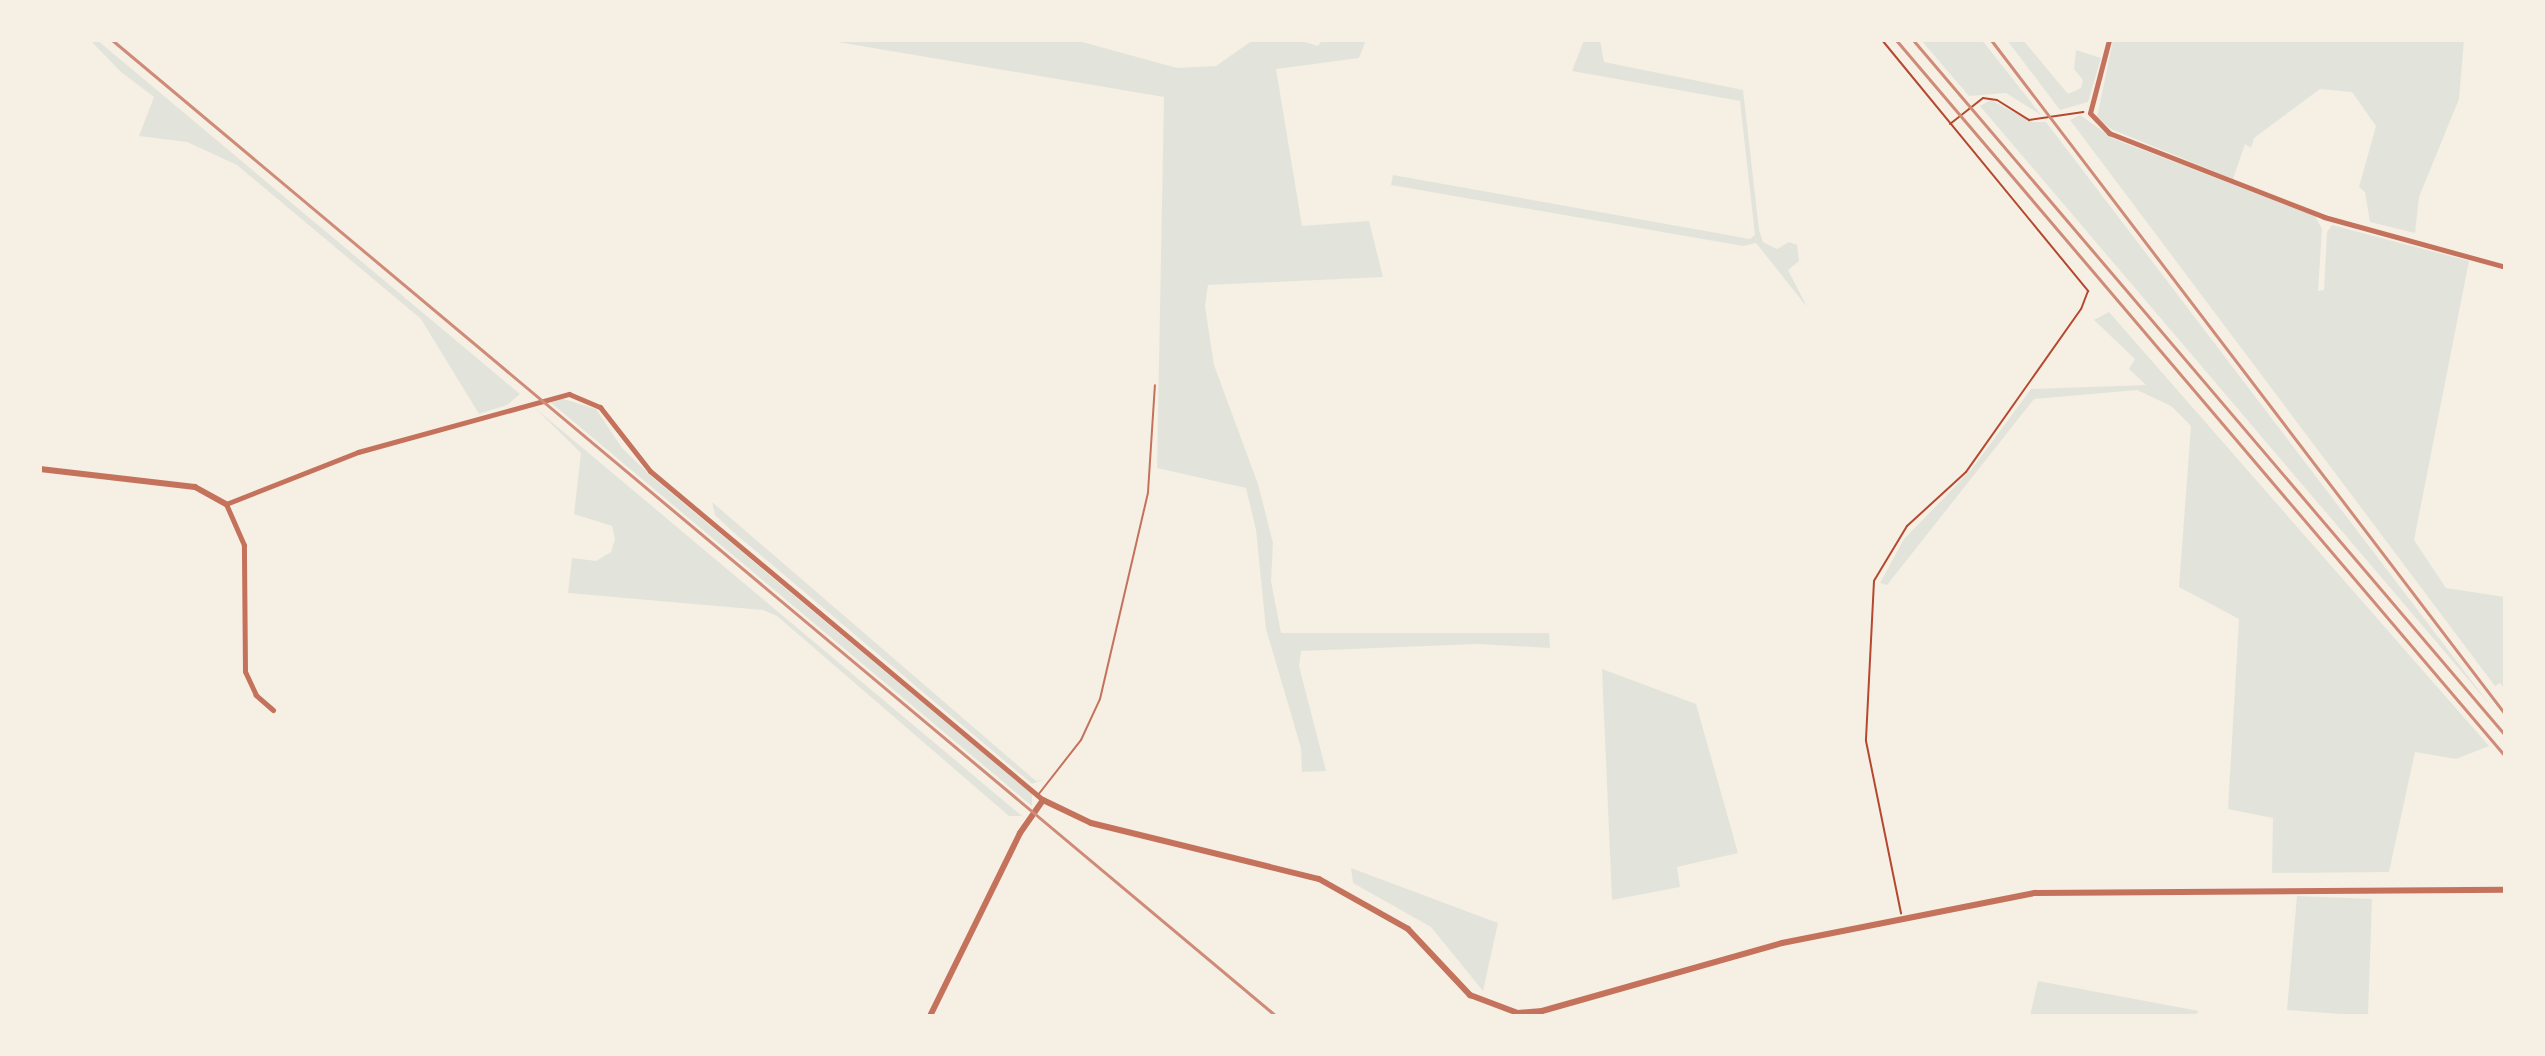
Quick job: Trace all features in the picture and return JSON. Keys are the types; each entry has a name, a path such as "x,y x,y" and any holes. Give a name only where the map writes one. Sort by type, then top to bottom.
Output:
{"street":[{"path":"2109,40 2090,113 2109,133 2324,217 2505,267"},
{"path":"226,504 358,452 481,421 557,394 591,401 650,471 1040,798 1091,823 1319,879 1408,929 1470,995 1518,1013 1542,1011 1745,951 1902,918 2051,892 2505,890"},
{"path":"40,469 186,485 206,490 226,504 244,545 245,671 256,695 273,710"},
{"path":"930,1016 1040,798"}],"lane":[{"path":"1040,798 1081,740 1100,699 1148,492 1155,385"}],"path":[{"path":"1882,40 2088,291 2081,309 1966,472 1907,526 1874,581 1866,741 1902,918"},
{"path":"1949,125 1983,98 1997,100 2029,120 2090,113"}],"shaded area":[{"path":"90,40 97,40 520,394 507,405 479,414 421,319 237,165 187,142 139,136 154,97 121,72"},
{"path":"826,40 1075,40 1177,68 1216,66 1253,40 1299,40 1318,46 1322,40 1366,40 1359,58 1276,69 1302,226 1369,221 1383,277 1208,285 1205,306 1214,365 1258,484 1273,543 1271,581 1281,633 1549,633 1550,648 1477,644 1301,651 1299,666 1326,771 1302,772 1301,748 1266,629 1256,530 1246,488 1157,468 1164,97"},
{"path":"1584,40 1600,40 1604,62 1743,90 1759,230 1763,242 1777,249 1789,242 1797,245 1799,261 1788,270 1807,307 1756,243 1743,246 1391,185 1393,175 1750,239 1755,235 1740,101 1572,71"},
{"path":"1921,40 1982,40 2041,115 2006,93 1969,96"},
{"path":"2007,40 2023,40 2068,94 2081,88 2083,80 2074,69 2076,50 2101,58 2088,102 2060,110"},
{"path":"2113,40 2464,40 2459,99 2419,197 2415,233 2370,222 2365,192 2359,187 2376,126 2352,92 2320,89 2254,138 2251,148 2245,144 2233,179 2111,129 2097,117"},
{"path":"1991,100 2032,122 2046,122 2490,705 1980,106"},
{"path":"2080,115 2114,139 2315,216 2322,229 2318,291 2324,290 2327,232 2332,225 2469,261 2414,540 2446,588 2505,597 2505,689 2500,683 2495,686 2070,120"},
{"path":"2109,312 2489,746 2456,759 2415,752 2389,872 2272,873 2273,818 2228,809 2239,619 2179,587 2191,426 2171,406 2137,390 2034,399 1887,585 1880,583 1904,539 1971,470 2031,389 2146,385 2129,369 2135,359 2094,320"},
{"path":"560,398 596,409 622,448 653,478 1032,794 1032,806 549,401"},
{"path":"535,408 1022,816 1009,816 777,616 763,610 568,593 572,558 596,561 611,552 615,539 612,526 574,514 581,453"},
{"path":"712,502 1036,781 1044,779 1032,784 732,531 715,515"},
{"path":"1602,669 1696,704 1738,853 1677,867 1680,887 1612,900"},
{"path":"1351,868 1498,923 1483,991 1431,927 1353,883"},
{"path":"2297,896 2372,899 2368,1016 2287,1010"},
{"path":"2038,981 2199,1011 2194,1016 2030,1016"}],"railway":[{"path":"112,40 1276,1016"},
{"path":"1896,40 2505,756"},
{"path":"1913,40 2505,735"},
{"path":"1991,40 2505,714"}]}
